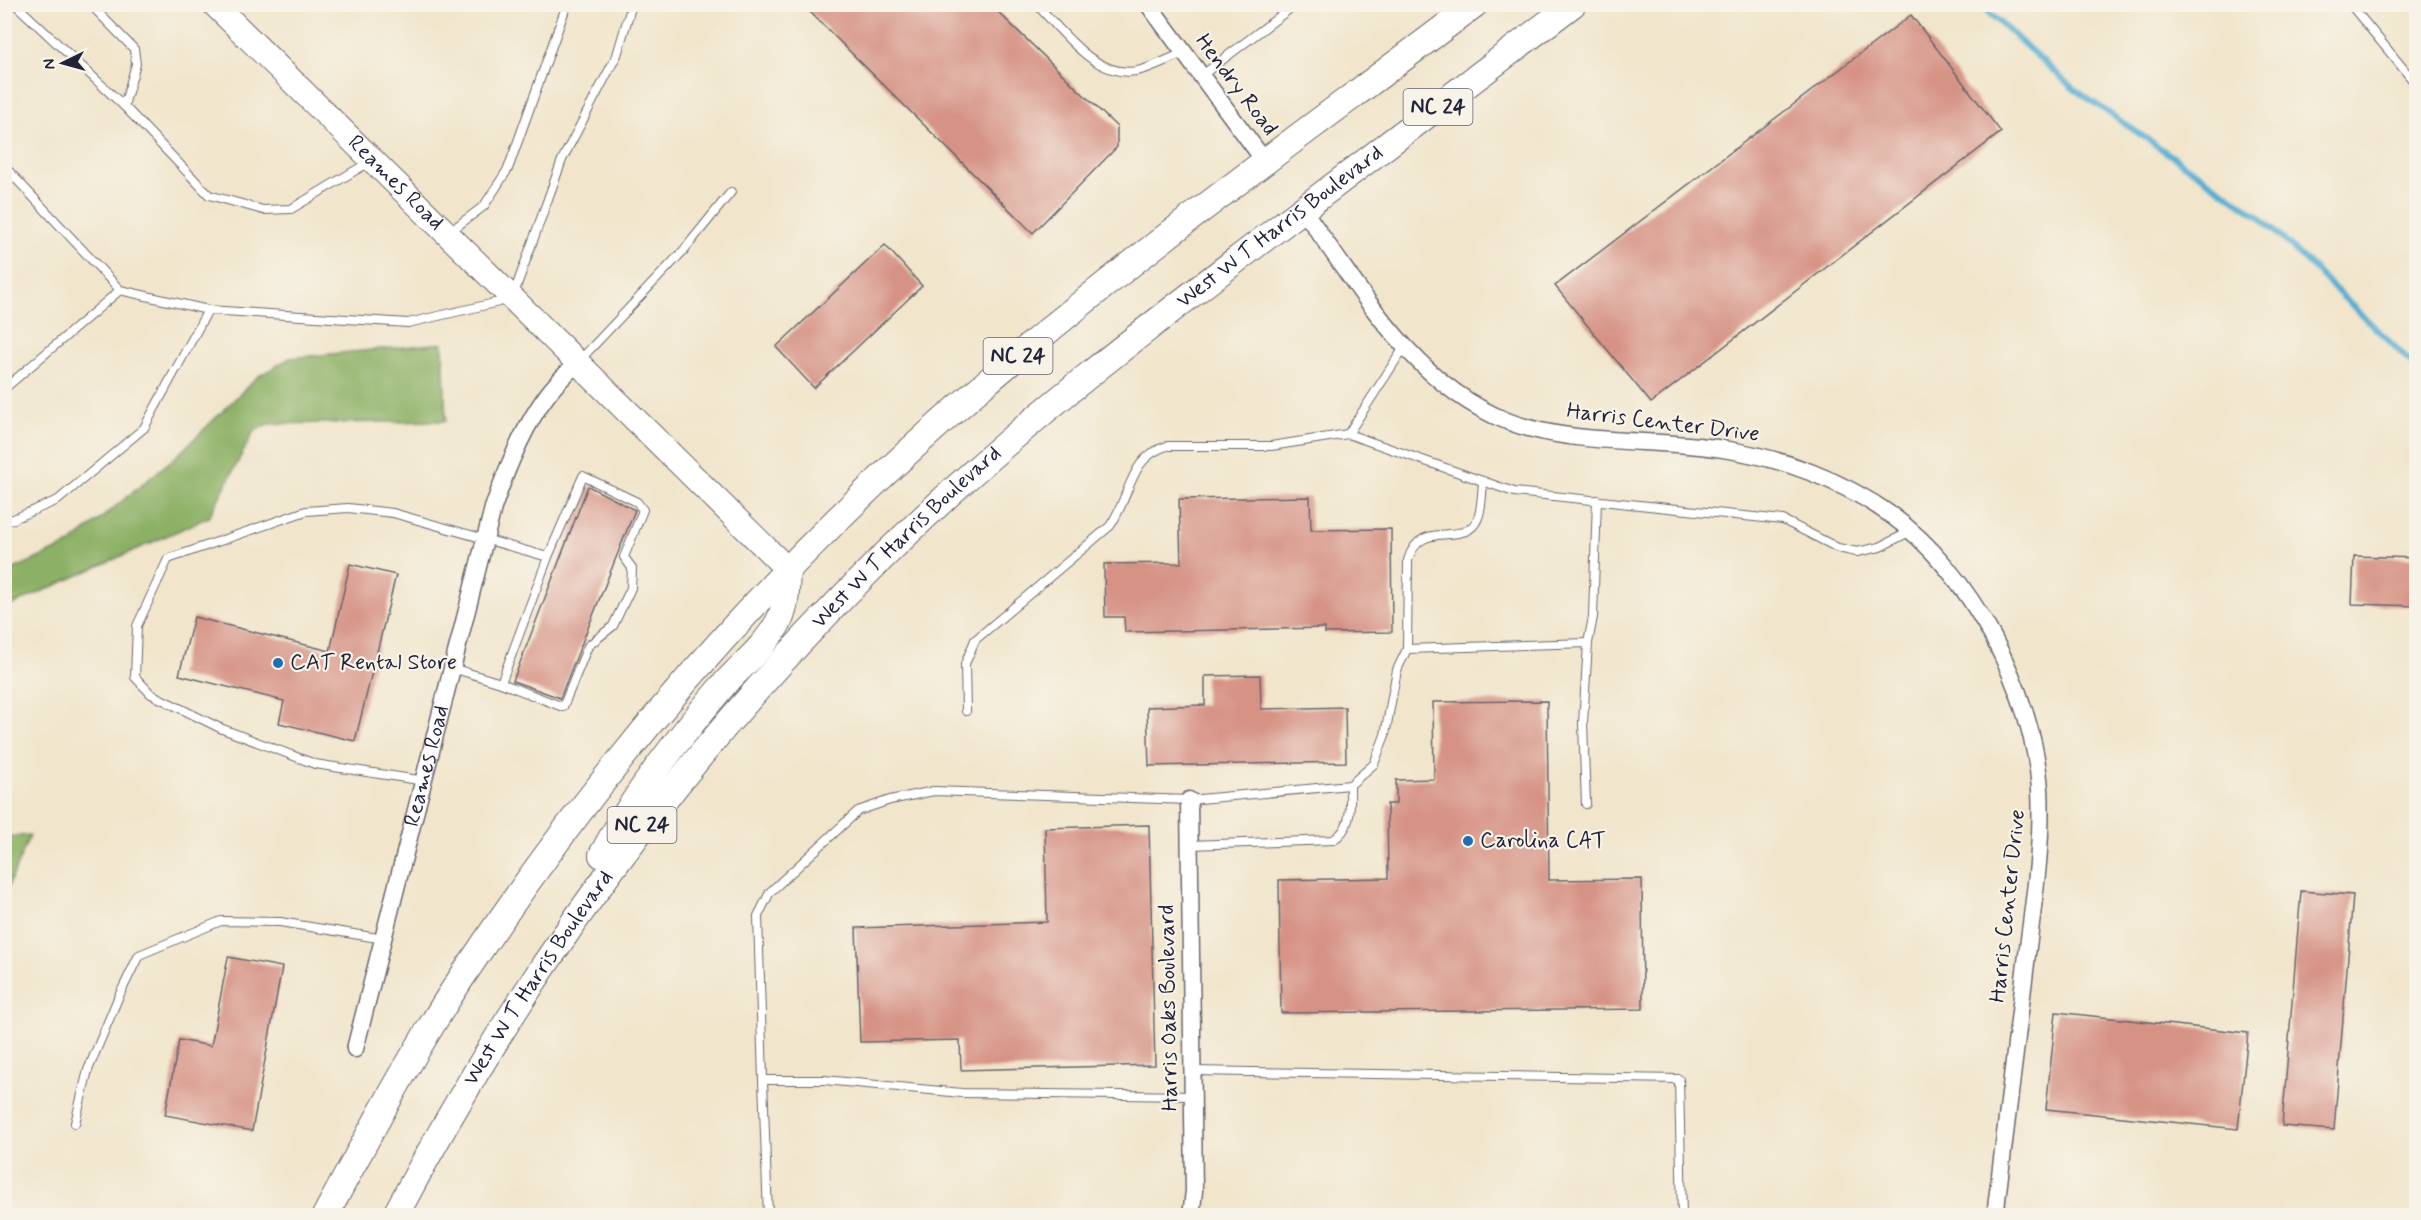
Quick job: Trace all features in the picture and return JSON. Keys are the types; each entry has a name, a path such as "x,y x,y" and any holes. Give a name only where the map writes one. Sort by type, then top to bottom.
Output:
{"main road":[{"name":"Reames Road","path":"214,4 787,569"},
{"name":"NC 24","path":"325,1215 381,1113 457,984 546,854 666,702 787,569 917,444 1036,340 1475,4"},
{"name":"West W T Harris Boulevard","path":"395,1215 468,1084 550,953 640,828 740,706 844,595 1015,436 1134,338 1573,4"},
{"path":"550,953 606,848 640,794 720,689 772,631 784,608 787,569"}],"street":[{"name":"Hendry Road","path":"1148,4 1266,163"},
{"name":"Harris Center Drive","path":"1303,210 1405,346 1433,375 1470,402 1508,421 1546,431 1721,448 1803,468 1891,515 1925,545 1963,590 1996,645 2016,685 2032,734 2039,785 2038,860 1995,1215"},
{"name":"Reames Road","path":"355,1049 485,540 504,476 548,393 577,363"},
{"name":"Harris Oaks Boulevard","path":"1189,800 1194,1191 1191,1215"}],"lane":[{"path":"15,4 124,106 209,195 263,210 291,209 372,161"},
{"path":"90,4 134,49 136,64 124,106"},
{"path":"446,235 484,206 508,169 567,4"},
{"path":"4,166 120,290 208,310 408,323 512,299 562,160 617,55 632,4"},
{"path":"1036,4 1098,65 1115,70 1138,71 1184,53"},
{"path":"1201,76 1296,4"},
{"path":"2350,4 2416,84"},
{"path":"577,363 684,250 731,192"},
{"path":"4,389 120,290"},
{"path":"4,523 58,500 144,428 208,310"},
{"path":"1348,434 1405,346"},
{"path":"966,711 965,664 975,640 1110,526 1122,509 1140,460 1152,450 1167,446 1271,446 1348,434 1514,492 1783,520 1838,548 1857,552 1880,547 1910,532"},
{"path":"452,668 501,683 563,707 586,645 613,626 632,588 632,568 621,556 633,525 643,510 637,502 583,476 576,504 559,533 501,683"},
{"path":"768,1215 758,916 770,892 858,811 934,791 1189,800 1350,785 1374,764 1385,735 1397,670 1407,649 1408,560 1412,547 1420,539 1430,535 1460,534 1472,528 1479,518 1483,481"},
{"path":"1586,804 1583,723 1588,643 1593,617 1597,500"},
{"path":"425,782 315,764 220,728 151,693 135,677 137,626 168,559 306,511 348,508 393,513 549,557"},
{"path":"559,533 569,536"},
{"path":"524,622 533,625"},
{"path":"1407,649 1588,643"},
{"path":"514,648 524,651"},
{"path":"1189,844 1333,840 1343,834 1349,821 1350,785"},
{"path":"75,1123 88,1070 139,955 221,921 280,922 384,939"},
{"path":"1193,1071 1679,1079 1682,1215"},
{"path":"763,1080 824,1080 962,1093 1193,1096"}],"green space":[{"path":"443,343 446,421 268,424 254,431 209,517 5,608 5,573 70,544 179,454 257,377 290,358"},
{"path":"30,835 5,894 5,837"}],"building":[{"path":"802,4 990,4 1117,127 1117,147 1033,233"},
{"path":"1911,15 2001,132 1651,403 1555,286"},
{"path":"885,245 922,286 814,388 776,347"},
{"path":"588,486 635,510 560,698 513,681"},
{"path":"1310,497 1311,530 1391,529 1392,632 1325,633 1325,628 1125,632 1124,617 1105,617 1104,564 1181,563 1179,499"},
{"path":"2354,556 2416,558 2416,606 2352,604"},
{"name":"CAT Rental Store","path":"350,564 396,575 355,741 279,723 284,701 179,675 194,617 330,651"},
{"path":"1260,675 1261,709 1345,707 1346,762 1149,766 1147,707 1205,705 1205,676"},
{"name":"Carolina CAT","path":"1547,701 1549,880 1642,879 1643,1009 1281,1013 1279,880 1388,878 1387,804 1396,804 1396,780 1434,779 1433,702"},
{"path":"1149,825 1155,1065 961,1070 960,1040 860,1042 856,928 1047,922 1045,828"},
{"path":"2301,891 2353,895 2334,1130 2282,1126"},
{"path":"228,957 282,967 252,1131 165,1115 179,1040 211,1046"},
{"path":"2056,1012 2248,1033 2238,1129 2046,1109"}],"waterway":[{"path":"1979,4 2074,89 2258,215 2416,367"}],"place":[{"name":"CAT Rental Store","path":"278,663"},
{"name":"Carolina CAT","path":"1468,841"}]}
